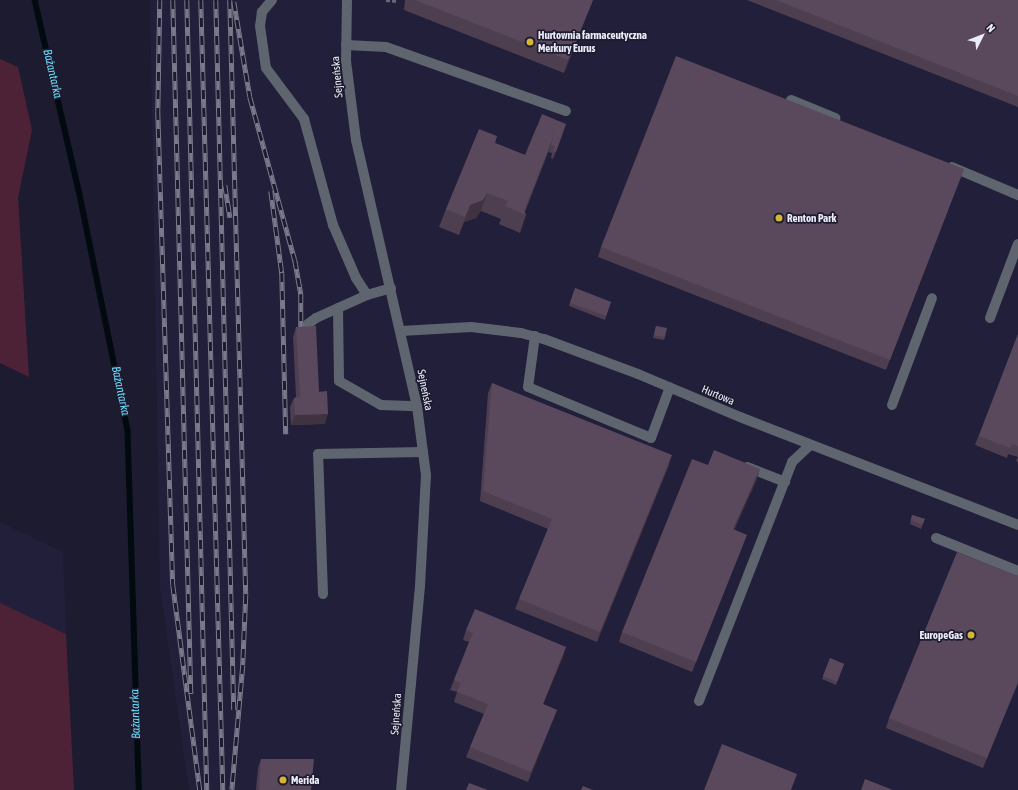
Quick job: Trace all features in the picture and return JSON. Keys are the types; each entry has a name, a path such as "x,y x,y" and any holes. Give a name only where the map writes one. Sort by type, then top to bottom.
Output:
{"street":[{"path":"272,0 262,12 260,26 266,68 304,119 333,225 356,278 367,295"},
{"name":"Sejneńska","path":"347,0 346,45 356,140 417,406 426,475 420,586 401,790"},
{"path":"346,45 386,47 566,111"},
{"path":"791,100 842,121"},
{"path":"945,164 1018,195"},
{"path":"990,318 1018,244"},
{"path":"307,331 308,324 316,318 367,295 391,288"},
{"path":"892,405 932,298"},
{"path":"338,308 339,381 381,405 417,406"},
{"name":"Hurtowa","path":"401,331 411,328 471,327 535,336 566,346 810,445 1018,525"},
{"path":"535,336 528,387 651,438 670,387"},
{"path":"699,701 792,462 810,445"},
{"path":"323,594 318,454 423,452"},
{"path":"733,462 785,482"},
{"path":"936,538 1018,570"}],"path":[{"path":"386,0 398,1"}],"shaded area":[{"path":"150,0 1018,0 1018,790 189,790 160,587"},
{"path":"0,59 18,67 32,130 18,198 29,377 0,363"},
{"path":"0,522 63,552 66,634 0,603"},
{"path":"0,603 66,634 74,790 0,790"}],"building":[{"name":"Hurtownia farmaceutyczna Merkury Eurus","path":"415,0 593,0 568,60"},
{"path":"776,0 1018,0 1018,96"},
{"name":"Renton Park","path":"676,56 964,169 890,360 601,247"},
{"path":"542,114 566,124 556,152 553,151 555,146 551,145 555,133 537,127"},
{"path":"537,126 555,133 524,211 526,215 505,206 508,201 487,193 483,200 470,205 465,217 446,209 479,129 497,136 495,143 525,155"},
{"path":"575,288 611,302 606,316 570,303"},
{"path":"316,326 319,392 327,391 328,414 295,415 294,398 300,397 296,327"},
{"path":"656,326 667,328 665,337 654,335"},
{"path":"1018,334 1018,446 1012,444 1010,448 979,436"},
{"path":"492,383 672,455 600,632 519,599 552,519 483,491"},
{"path":"714,450 760,469 733,529 747,535 696,662 622,632 692,459 708,465"},
{"path":"912,515 925,519 922,525 911,520"},
{"name":"EuropeGas","path":"957,552 1018,576 1018,682 987,758 889,718"},
{"path":"475,609 566,647 543,704 557,710 531,772 470,747 488,704 457,692 461,683 454,680 473,633 466,630"},
{"path":"830,658 844,664 837,682 823,676"},
{"path":"722,744 797,774 791,790 704,790"},
{"name":"Merida","path":"261,759 314,759 311,790 259,790"},
{"path":"865,779 893,790 861,790"},
{"path":"469,783 488,790 466,790"},
{"path":"583,786 593,790 581,790"}],"waterway":[{"name":"Bażantarka","path":"35,0 79,190 128,431 139,790"}],"railway":[{"path":"160,0 158,111 173,585 200,790"},
{"path":"173,0 191,694"},
{"path":"187,0 207,790"},
{"path":"201,0 223,790"},
{"path":"216,0 234,710"},
{"path":"230,0 246,595 243,665 232,790"},
{"path":"234,2 250,97 295,260 301,294 301,336"},
{"path":"225,185 230,218"},
{"path":"271,191 282,273 286,434"}],"place":[{"name":"Hurtownia farmaceutyczna Merkury Eurus","path":"530,42"},
{"name":"Renton Park","path":"779,218"},
{"name":"EuropeGas","path":"971,635"},
{"name":"Merida","path":"283,780"}]}
